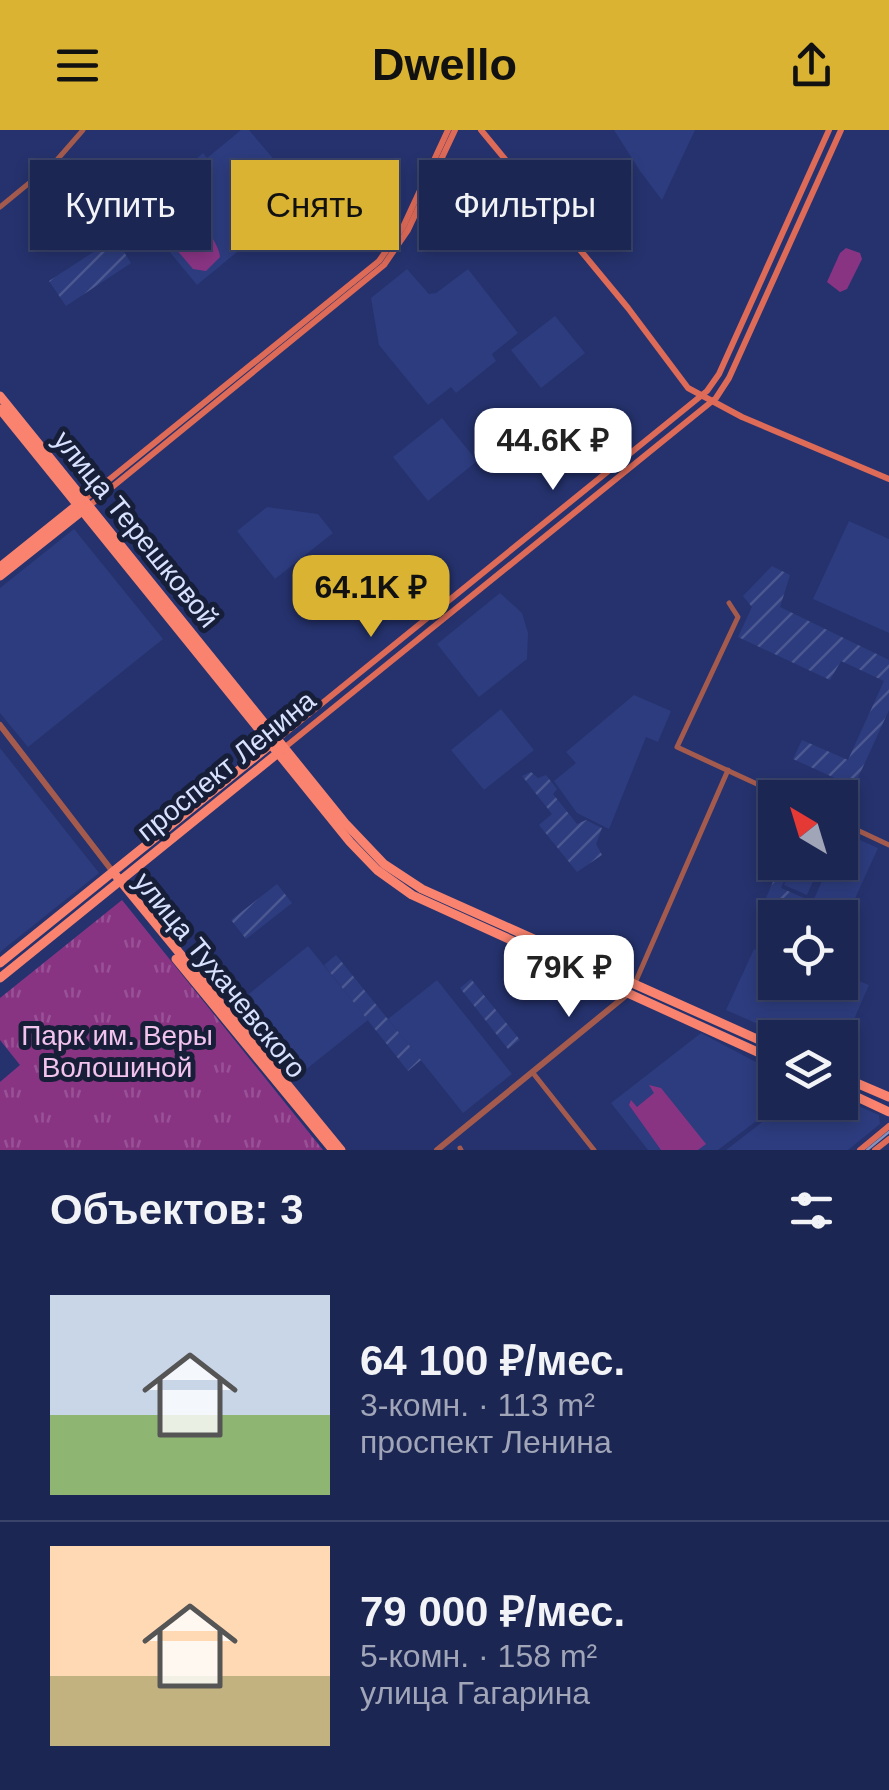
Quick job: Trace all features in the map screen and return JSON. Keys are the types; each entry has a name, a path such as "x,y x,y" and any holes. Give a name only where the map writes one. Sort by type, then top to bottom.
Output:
{"main road":[{"path":"0,576 379,262 404,227 451,130"},
{"path":"481,130 628,308 678,377 712,402 889,479"},
{"name":"проспект Ленина","path":"0,978 429,617 702,397 716,380 830,130"},
{"name":"проспект Ленина","path":"277,747 420,639 712,402 729,378 841,130"},
{"name":"улица Терешковой","path":"0,396 82,506"},
{"name":"улица Терешковой","path":"0,409 277,747 369,850 402,877 758,1052"},
{"path":"0,567 82,506"},
{"path":"420,639 418,632 429,617"},
{"name":"проспект Ленина","path":"0,963 116,879"},
{"name":"улица Тухачевского","path":"116,879 333,1150"},
{"name":"улица Тухачевского","path":"116,879 342,1150"},
{"name":"улица Терешковой","path":"632,989 758,1040"},
{"path":"858,1084 889,1097"},
{"path":"858,1097 889,1112"},
{"path":"860,1150 889,1126"},
{"path":"875,1150 889,1138"}],"street":[{"path":"0,207 56,162 83,130"},
{"path":"728,603 738,616 677,747 758,784"},
{"path":"0,725 116,879"},
{"path":"437,1150 632,989 728,770"},
{"path":"858,830 889,845"},
{"path":"532,1074 594,1150"}],"shaded area":[{"path":"241,130 249,130 274,160 231,160 231,250 239,250 197,285 168,250 211,250 211,160 195,160 203,153 207,158"},
{"path":"614,130 695,130 662,200 640,171"},
{"path":"97,250 123,250 131,263 66,306 49,281"},
{"path":"407,269 429,294 468,269 518,333 492,354 496,361 456,393 451,387 428,405 379,345 371,298"},
{"path":"555,316 585,353 541,388 511,350"},
{"path":"442,418 477,461 428,501 393,457"},
{"path":"267,507 318,514 333,533 275,579 237,531"},
{"path":"849,521 889,539 889,633 813,599"},
{"path":"74,529 163,639 28,747 0,713 0,588"},
{"path":"772,566 790,575 780,607 889,660 889,710 857,780 837,780 793,759 802,740 848,760 884,681 841,661 830,680 738,637 752,607 743,596"},
{"path":"500,593 522,613 528,633 527,659 479,697 437,644"},
{"path":"634,695 671,711 658,742 646,737 609,829 577,813 554,781 576,763 566,752"},
{"path":"501,709 534,750 484,790 451,750"},
{"path":"0,748 99,873 0,952"},
{"path":"531,772 538,778 546,775 557,789 553,794 577,824 586,820 602,828 596,844 602,855 577,872 539,825 552,814 522,776"},
{"path":"858,839 878,848 854,900 814,899 822,880 858,880"},
{"path":"774,880 784,881 781,888 804,898 803,900 765,900"},
{"path":"786,880 814,880 807,895 784,885"},
{"path":"277,884 292,903 246,939 231,920"},
{"path":"308,946 368,1020 294,1079 234,1006"},
{"path":"754,949 758,951 758,1000 858,1000 858,980 869,985 854,1020 796,1018 758,1020 758,1024 726,1010"},
{"path":"336,955 421,1060 408,1071 324,965"},
{"path":"471,979 520,1040 508,1049 460,988"},
{"path":"437,980 512,1074 463,1113 388,1019"},
{"path":"701,1033 758,1063 758,1120 718,1150 648,1150 611,1103"},
{"path":"858,1106 879,1115 880,1124 848,1150 726,1150 765,1120 858,1120"}],"green space":[{"path":"211,236 220,257 206,271 193,269 177,250 211,250"},
{"path":"846,248 860,253 862,259 847,289 840,292 827,282"},
{"name":"Парк им. Веры Волошиной","path":"122,900 323,1150 0,1150 0,1082 20,1065 0,1040 0,998"},
{"path":"649,1085 661,1088 706,1144 698,1150 661,1150 629,1105 631,1100 637,1107 654,1093"}],"tram line":[{"path":"867,1150 889,1132"}]}
